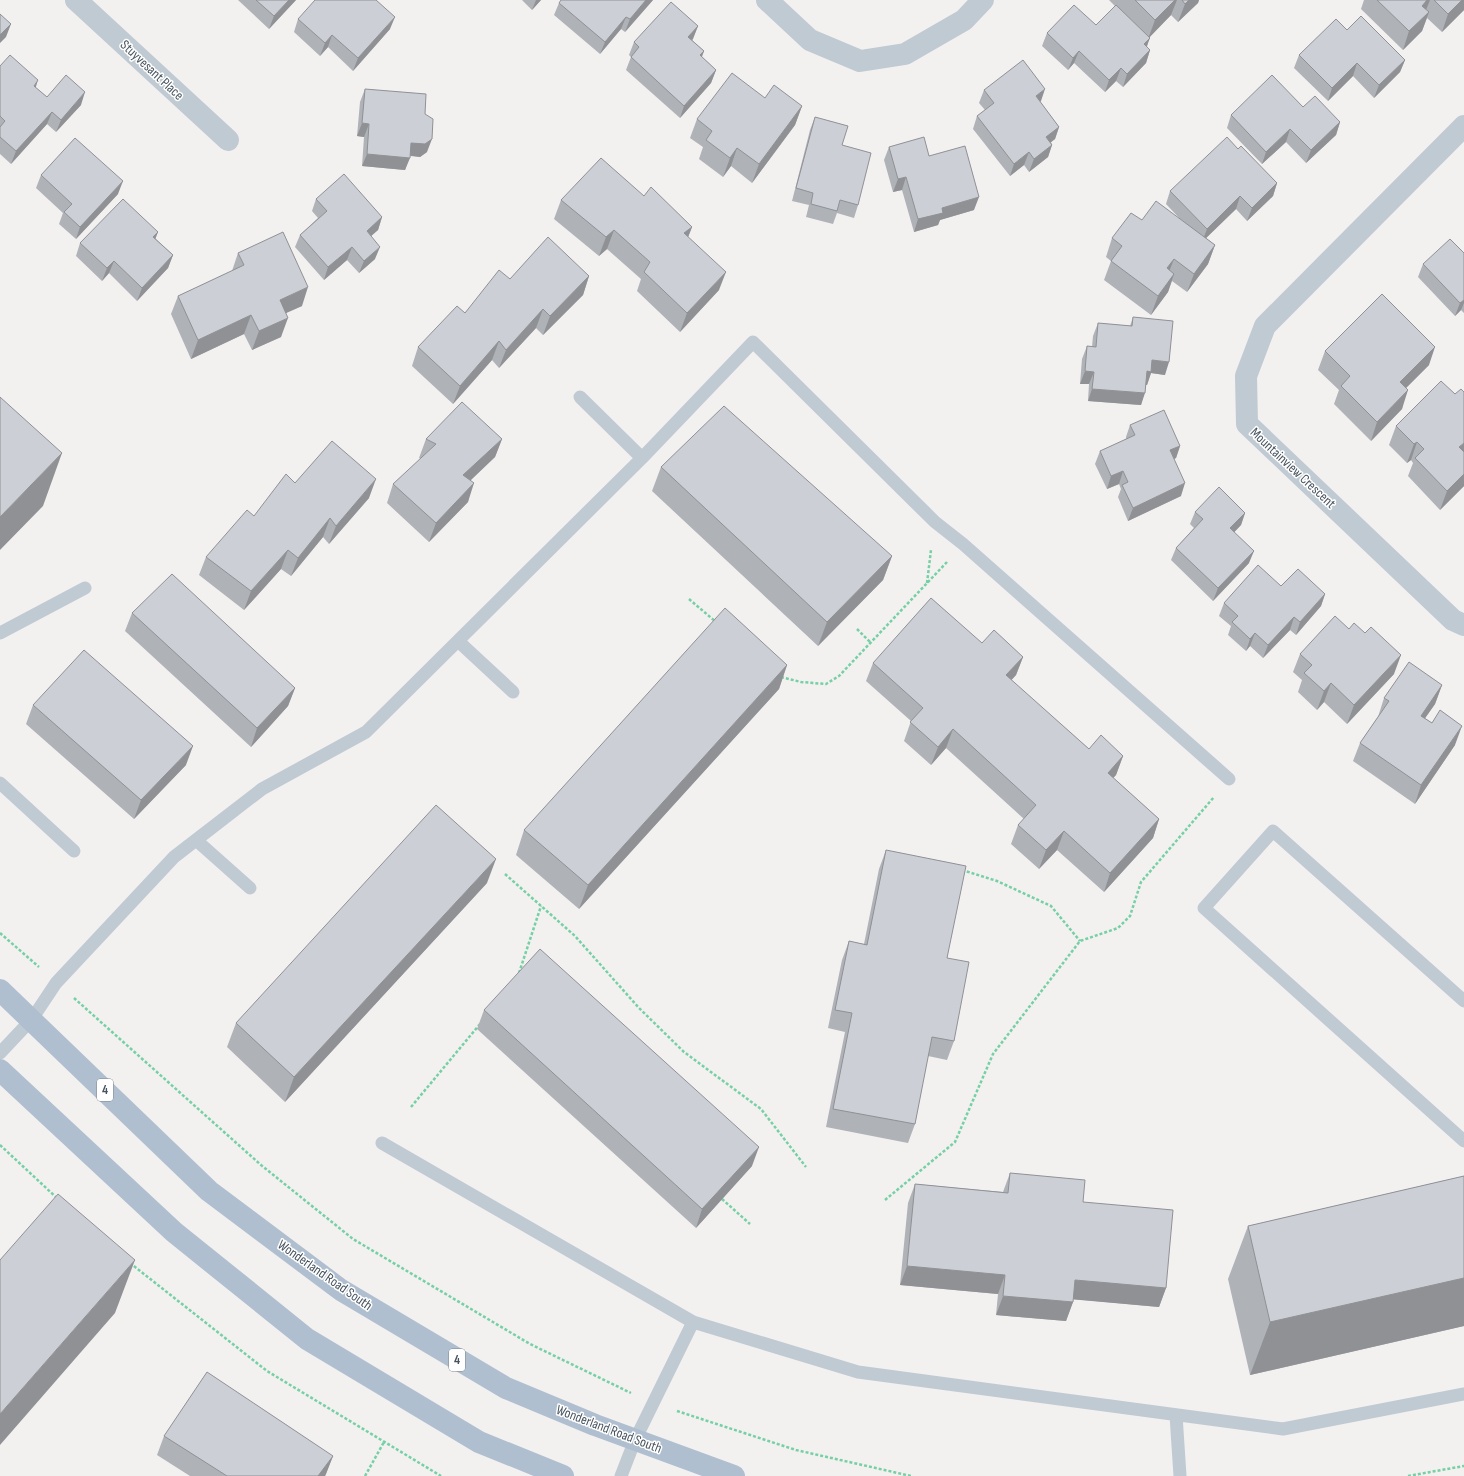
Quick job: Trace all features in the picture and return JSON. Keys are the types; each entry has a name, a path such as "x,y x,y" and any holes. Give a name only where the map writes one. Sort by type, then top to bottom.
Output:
{"main road":[{"name":"Wonderland Road South","path":"0,990 32,1019 209,1191 341,1290 506,1388 635,1440 734,1476"},
{"path":"0,1070 174,1232 307,1339 479,1442 563,1476"}],"street":[{"name":"Stuyvesant Place","path":"76,0 228,140"},
{"path":"767,0 810,40 860,60 905,54 964,20 984,0"},
{"name":"Mountainview Crescent","path":"1464,126 1265,326 1246,376 1247,424 1453,620 1464,625"}],"lane":[{"path":"0,1053 32,1019 56,983 174,857 262,789 366,732 642,458 753,342 935,522 963,544 1229,779"},
{"path":"580,397 642,458"},
{"path":"0,633 85,588"},
{"path":"458,641 513,692"},
{"path":"0,783 74,852"},
{"path":"1464,1001 1273,831 1204,908 1464,1141"},
{"path":"196,840 250,888"},
{"path":"382,1143 693,1322 858,1372 1283,1429 1464,1394"},
{"path":"622,1476 635,1440 693,1322"},
{"path":"1176,1415 1180,1476"}],"path":[{"path":"927,585 935,522"},
{"path":"778,676 800,682 826,684 839,676 927,585 963,544"},
{"path":"689,599 719,625"},
{"path":"857,629 871,643"},
{"path":"885,1200 955,1142 993,1054 1080,941 1118,928 1130,916 1142,882 1229,779"},
{"path":"960,870 997,881 1051,906 1080,941"},
{"path":"505,874 575,936 639,1008 684,1052 761,1109 806,1167"},
{"path":"519,974 540,906"},
{"path":"0,933 261,1165 353,1239 530,1344 654,1403 796,1450 911,1476"},
{"path":"411,1107 480,1023"},
{"path":"0,1145 61,1202"},
{"path":"722,1199 750,1224"},
{"path":"130,1263 266,1371 442,1476"},
{"path":"365,1476 384,1442"},
{"path":"1408,1476 1464,1466"}],"building":[{"path":"256,0 289,0 274,16"},
{"path":"315,0 376,0 395,17 358,58 332,35 325,43 298,19"},
{"path":"561,0 646,0 630,19 626,17 605,42 559,3"},
{"path":"1135,0 1175,0 1155,20"},
{"path":"1182,0 1189,0 1185,4"},
{"path":"1377,0 1427,0 1422,6 1429,12 1409,31"},
{"path":"1434,0 1462,0 1448,14"},
{"path":"671,2 698,26 688,37 704,51 700,55 716,70 684,106 631,57 639,47 634,42"},
{"path":"1074,5 1096,25 1116,5 1150,38 1144,44 1150,50 1127,74 1121,68 1109,80 1079,51 1073,58 1047,33"},
{"path":"0,14 11,24 0,35"},
{"path":"1361,16 1405,60 1379,85 1357,63 1332,88 1299,55 1336,19 1347,30"},
{"path":"10,55 38,80 34,86 47,97 66,75 85,92 61,120 52,112 16,151 0,137 0,127 5,121 0,116 0,66"},
{"path":"1023,60 1045,89 1036,96 1059,127 1046,137 1052,145 1034,159 1029,152 1014,164 977,116 994,103 984,90"},
{"path":"732,73 765,98 774,85 802,106 759,164 737,148 730,158 706,140 712,131 697,119"},
{"path":"1272,75 1303,107 1315,96 1340,122 1311,150 1290,129 1266,152 1231,115"},
{"path":"365,89 426,94 425,114 433,119 432,139 425,144 411,143 410,158 367,154 369,124 362,123"},
{"path":"815,117 848,126 842,145 871,153 858,205 840,200 837,211 811,204 813,193 796,188"},
{"path":"924,137 929,156 965,146 979,197 942,208 943,213 918,219 906,177 898,179 889,147"},
{"path":"1227,137 1238,149 1241,146 1277,183 1252,208 1240,196 1207,229 1170,191"},
{"path":"75,138 123,181 80,227 64,212 72,204 41,175"},
{"path":"601,158 644,196 651,187 692,227 684,233 726,272 687,313 644,272 650,262 614,230 606,237 561,200"},
{"path":"344,174 382,217 367,231 380,247 364,261 352,247 328,267 300,235 327,211 316,199"},
{"path":"123,199 158,232 153,237 173,255 142,288 114,261 107,268 80,243"},
{"path":"1156,201 1215,245 1194,274 1174,259 1167,268 1174,274 1158,296 1111,261 1122,246 1112,238 1131,213 1142,220"},
{"path":"283,232 308,287 280,300 288,318 259,331 251,315 198,340 178,296 244,265 238,253"},
{"path":"548,237 589,276 550,316 543,309 506,350 499,341 460,386 418,347 457,306 465,313 499,270 510,279"},
{"path":"1450,239 1464,253 1464,300 1460,303 1423,264"},
{"path":"1382,294 1435,347 1400,382 1408,390 1377,422 1341,386 1350,376 1325,351"},
{"path":"1133,317 1173,321 1169,362 1152,360 1151,372 1147,371 1145,393 1092,389 1094,372 1085,371 1087,346 1096,347 1098,323 1132,326"},
{"path":"1441,381 1455,394 1461,389 1464,392 1464,443 1459,447 1464,452 1464,474 1447,491 1415,458 1424,449 1417,442 1414,444 1396,426"},
{"path":"0,397 62,453 0,517"},
{"path":"462,402 502,439 463,475 474,483 436,523 393,484 436,444 426,439"},
{"path":"724,406 892,556 827,622 661,467"},
{"path":"1164,410 1180,446 1170,450 1185,483 1133,508 1122,485 1128,482 1123,471 1111,476 1100,451 1135,435 1130,425"},
{"path":"332,441 376,479 336,526 330,518 298,558 288,550 251,591 206,557 247,510 254,516 286,474 295,483"},
{"path":"1219,487 1245,513 1230,528 1254,551 1218,588 1176,548 1203,519 1195,512"},
{"path":"1258,565 1281,586 1298,569 1325,594 1300,622 1294,617 1268,645 1255,633 1250,639 1232,622 1238,616 1224,603"},
{"path":"172,574 295,688 257,728 132,613"},
{"path":"931,598 982,643 994,630 1023,657 1006,675 1089,749 1101,735 1123,756 1108,773 1159,819 1110,873 1064,831 1046,850 1018,825 1036,805 953,729 938,747 910,722 923,708 873,663"},
{"path":"725,608 787,665 588,885 524,830"},
{"path":"1335,616 1349,629 1354,623 1365,633 1371,627 1401,655 1354,705 1331,683 1324,691 1304,673 1312,665 1300,654"},
{"path":"84,650 193,746 141,800 33,705"},
{"path":"1409,662 1442,685 1421,716 1432,723 1440,710 1462,726 1421,785 1360,743 1389,701 1384,698"},
{"path":"436,805 496,859 294,1077 236,1023"},
{"path":"886,850 966,866 947,958 969,962 954,1041 932,1037 915,1124 833,1109 852,1013 835,1010 849,941 867,945"},
{"path":"540,949 759,1147 702,1209 484,1010"},
{"path":"1010,1173 1085,1180 1083,1202 1173,1210 1166,1288 1075,1280 1073,1302 1003,1296 1005,1275 907,1266 915,1184 1008,1193"},
{"path":"1464,1176 1464,1278 1270,1322 1248,1226"},
{"path":"58,1194 135,1260 0,1414 0,1260"},
{"path":"207,1372 333,1456 318,1476 227,1476 164,1436"}]}
